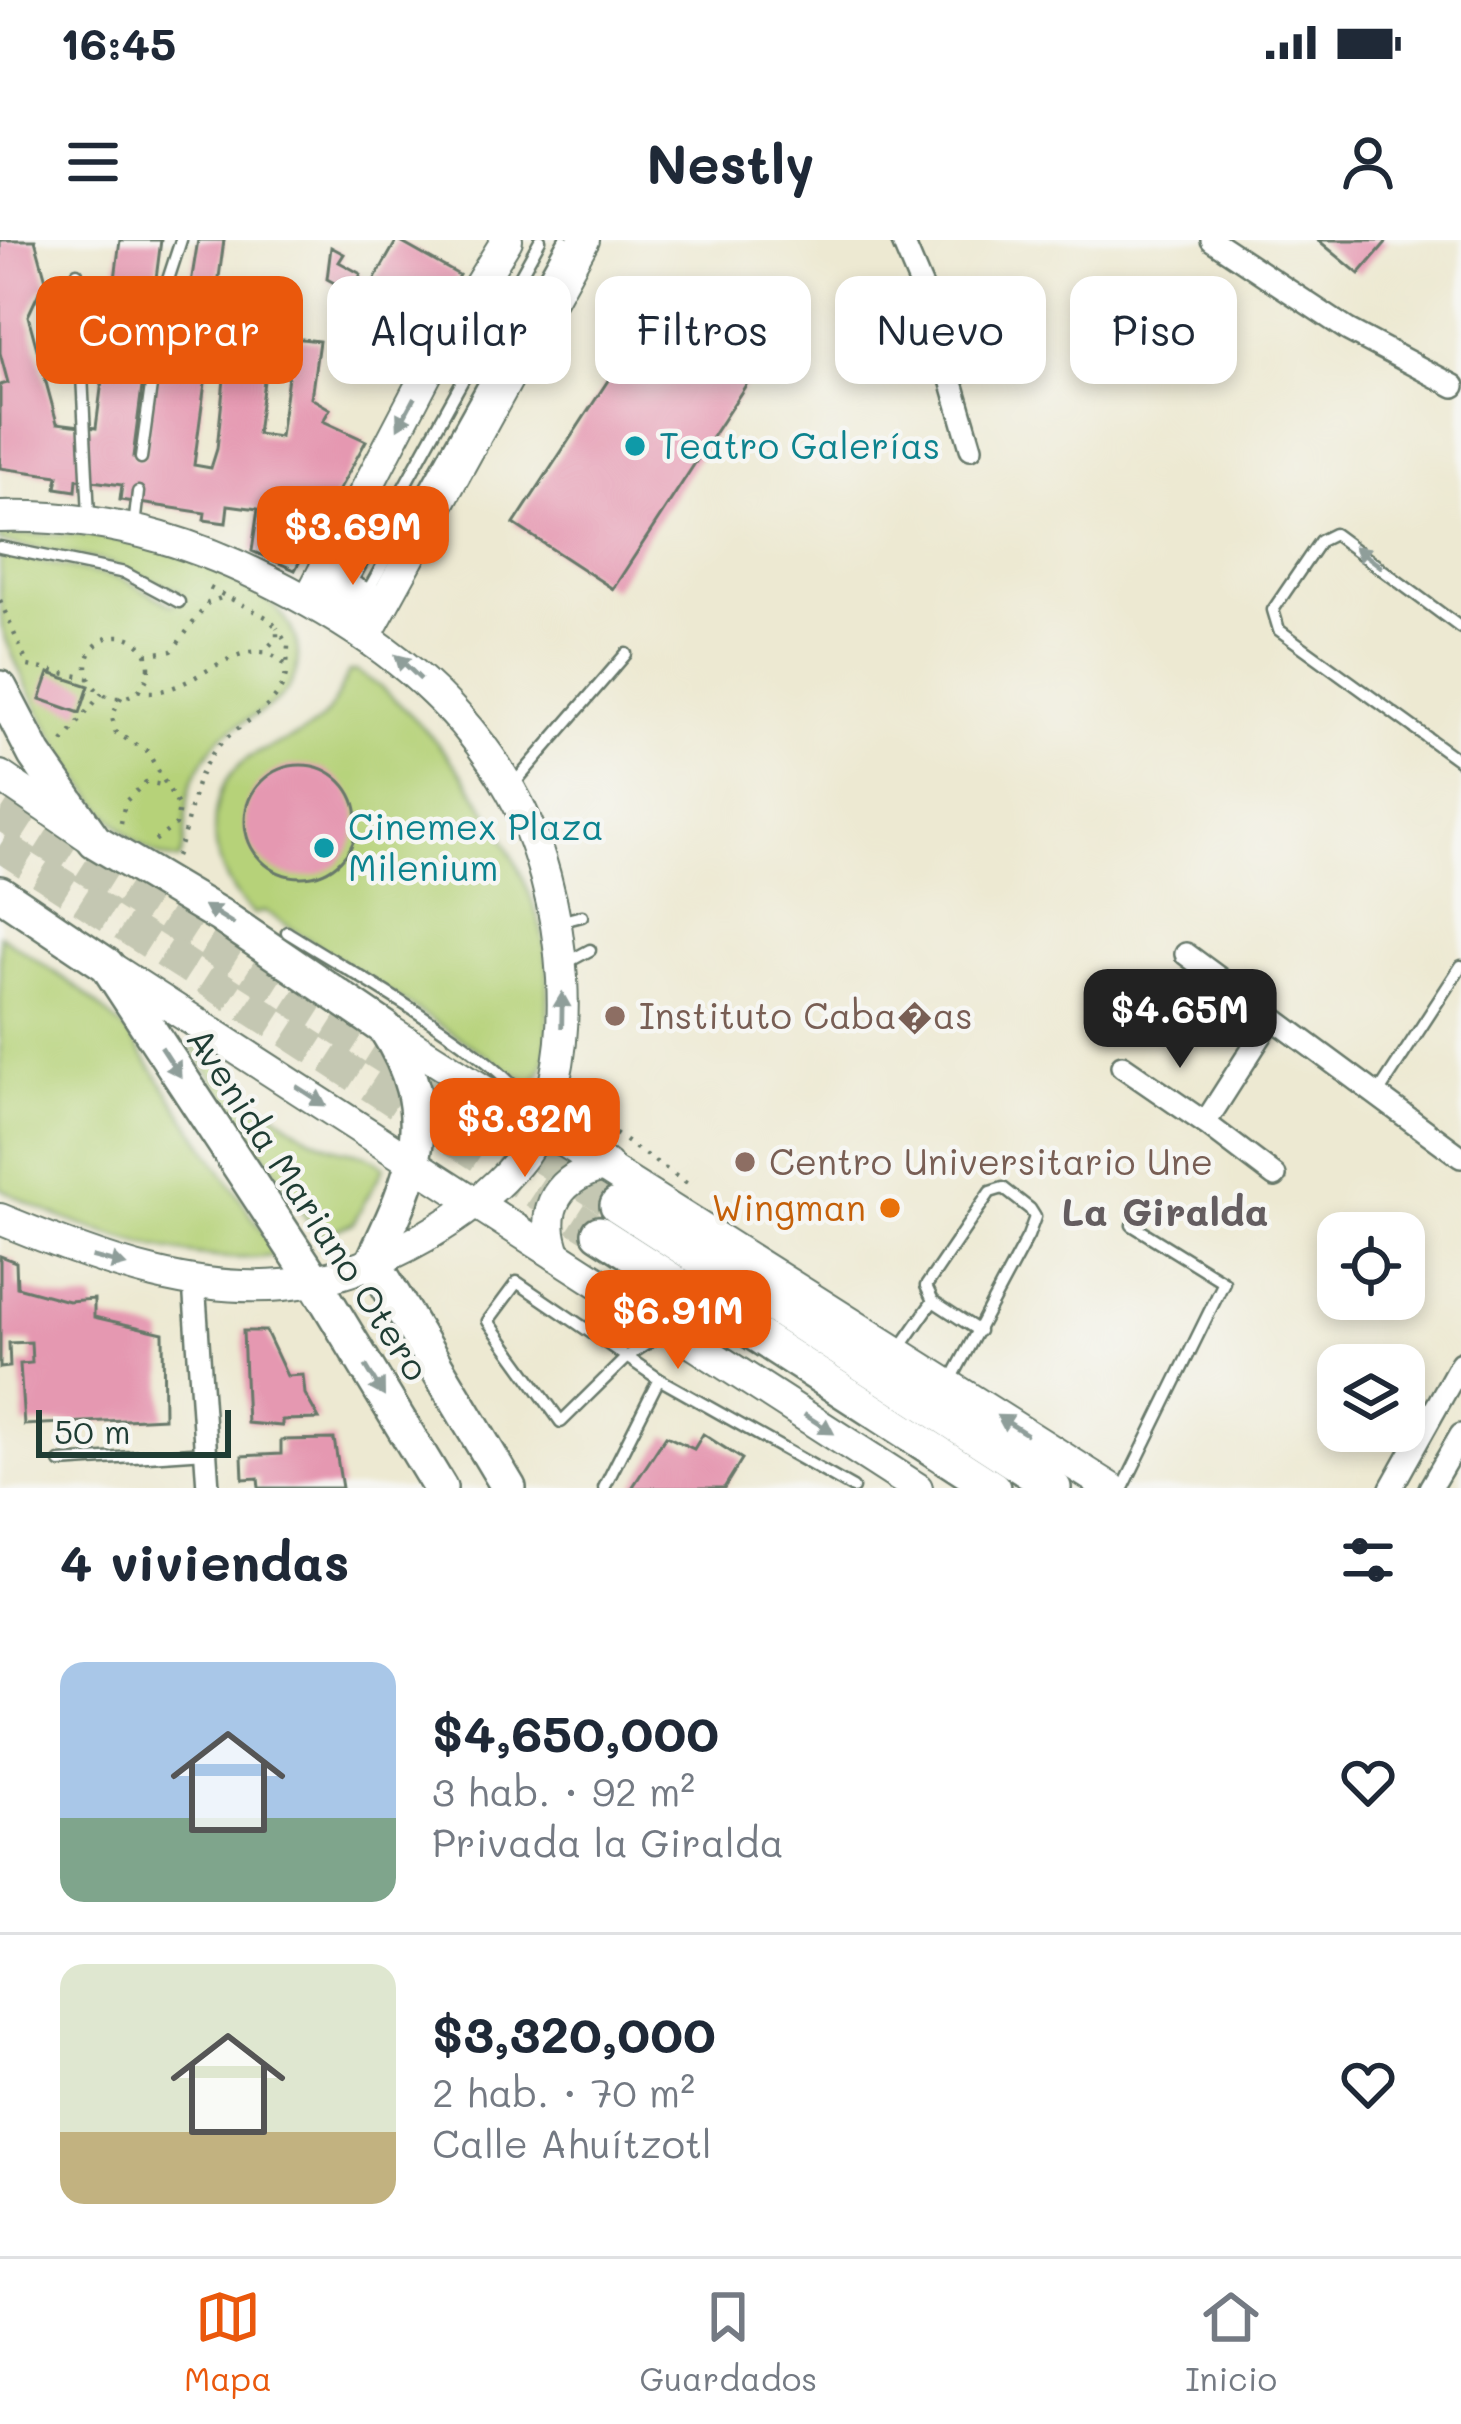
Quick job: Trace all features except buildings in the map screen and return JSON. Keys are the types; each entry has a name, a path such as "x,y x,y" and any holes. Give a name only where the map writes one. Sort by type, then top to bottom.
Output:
{"main road":[{"path":"485,276 507,240"},
{"path":"368,634 584,240"},
{"path":"308,602 421,384"},
{"path":"0,517 89,519 134,527 209,552 368,634 446,704 510,788 569,919 577,957 562,1055 518,1162 474,1202 373,1261 314,1280 194,1282 95,1257 0,1219"},
{"path":"327,565 344,595 359,601 386,598"},
{"path":"0,688 35,755 109,825 221,916 385,1028 1111,1488"},
{"path":"0,776 109,825"},
{"path":"0,893 670,1328 897,1482"},
{"name":"Avenida Mariano Otero","path":"107,964 314,1280 440,1488"},
{"path":"373,1261 416,1163 416,1095 402,1054 385,1028"},
{"path":"556,1255 549,1238 553,1199 564,1182 607,1165"},
{"path":"993,1488 608,1219 1054,1488"},
{"name":"Avenida Mariano Otero","path":"373,1261 509,1488"}],"street":[{"path":"902,240 928,304 971,448"},
{"path":"1216,241 1348,330 1454,386"},
{"path":"1186,954 1461,1157"},
{"path":"1205,1123 1272,1018"},
{"path":"1122,1066 1275,1176"},
{"path":"194,1282 208,1488"},
{"path":"1391,1488 1461,1363"},
{"path":"1430,1488 1461,1435"}],"lane":[{"path":"141,458 164,292 181,240"},
{"path":"540,240 352,581 369,590 564,240"},
{"path":"77,273 89,519"},
{"path":"134,527 138,492"},
{"path":"1461,628 1334,534 1319,541 1273,610 1279,630 1461,762"},
{"path":"0,547 125,573 179,602"},
{"path":"510,788 626,654"},
{"path":"287,932 494,1066 526,1094 537,1123"},
{"path":"1377,1095 1461,967"},
{"path":"949,1385 979,1331 1035,1217 1004,1188 990,1192 928,1280 925,1292 979,1331"},
{"path":"1124,1488 1224,1282 1132,1225"},
{"path":"670,1328 628,1356 561,1423 488,1322 517,1282 628,1356 659,1379 853,1488"},
{"path":"898,1352 933,1301"},
{"path":"604,1488 659,1379"},
{"path":"60,1462 206,1452"}],"path":[{"path":"121,698 112,716 116,733 146,752 179,807 176,825 148,845 175,858 200,772 218,746 277,697 287,667 288,646 277,628 206,586"},
{"path":"193,595 200,614"},
{"path":"146,654 172,651 200,614 226,596"},
{"path":"0,600 28,666 89,678"},
{"path":"263,652 277,638 277,628"},
{"path":"138,690 148,673 146,654 131,639 111,636 88,657 89,678 102,694 121,698 138,690 172,692 233,655 263,652 287,667"},
{"path":"70,753 60,738 102,694"},
{"path":"135,834 109,825 134,790 146,782 168,786"},
{"path":"577,1092 592,1118 701,1193"}],"green space":[{"path":"0,535 83,535 147,546 224,573 258,593 284,617 297,645 294,677 280,698 227,733 209,752 192,783 179,860 152,852 124,831 97,801 48,727 2,628 0,553 123,579 171,605 181,600 180,591 101,560 0,542"},
{"path":"356,671 418,722 449,758 478,797 524,881 539,921 548,973 547,1053 530,1084 265,911 254,914 227,880 219,859 215,815 231,775 247,759 321,720 349,672"},
{"path":"0,935 82,991 128,1033 278,1255 212,1256 135,1242 61,1217 0,1188"},
{"path":"190,1045 205,1048 246,1090 300,1131 384,1167 353,1223 323,1235 311,1225"}],"tunnel":[{"path":"0,813 617,1205"},
{"path":"0,845 599,1233"}],"place":[{"name":"Teatro Galerías","path":"635,446"},
{"name":"Cinemex Plaza Milenium","path":"324,848"},
{"name":"Instituto Caba�as","path":"615,1016"},
{"name":"Centro Universitario Une","path":"745,1162"},
{"name":"Wingman","path":"890,1208"}],"district":[{"name":"La Giralda","path":"1165,1212"}]}
